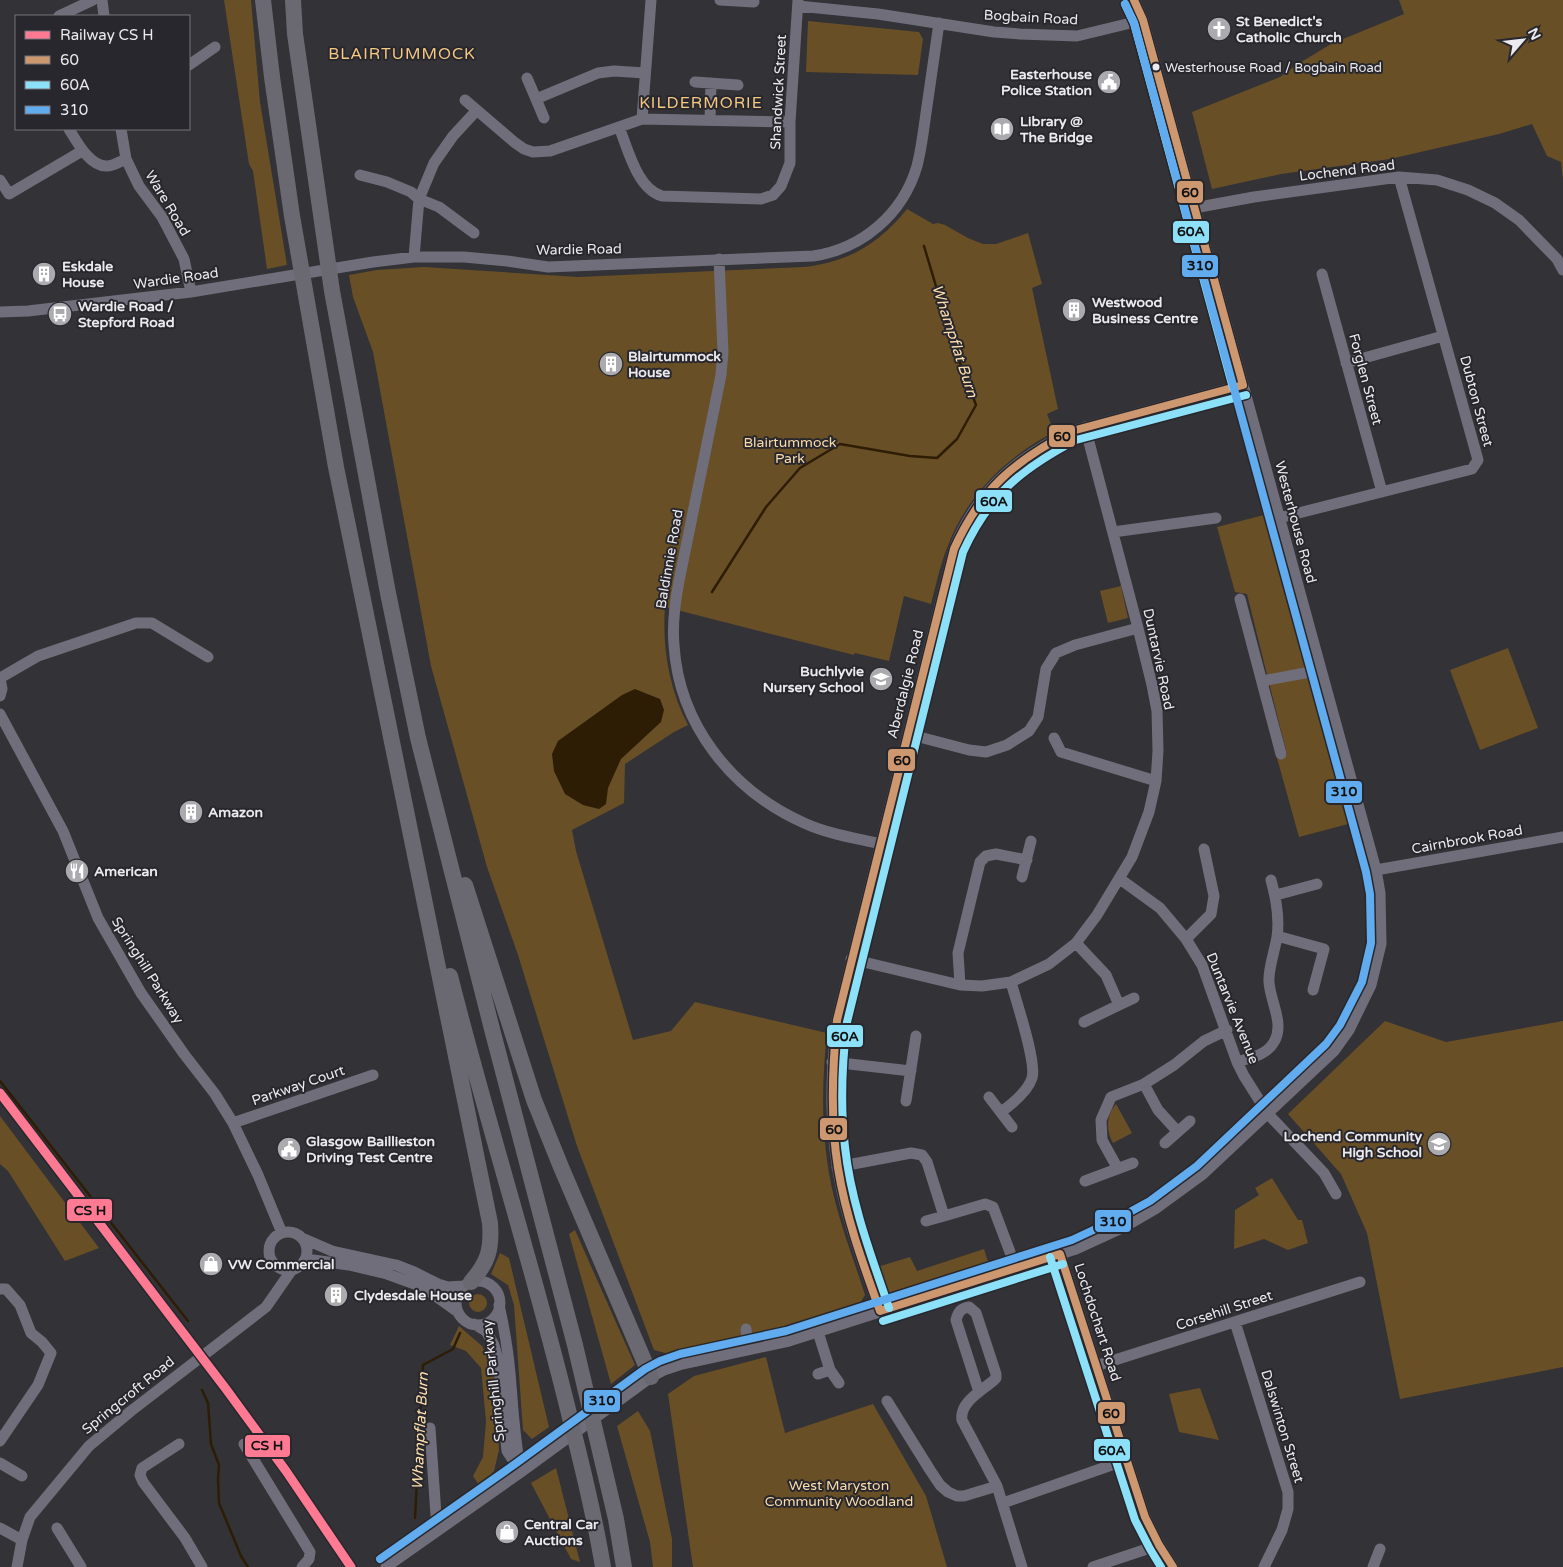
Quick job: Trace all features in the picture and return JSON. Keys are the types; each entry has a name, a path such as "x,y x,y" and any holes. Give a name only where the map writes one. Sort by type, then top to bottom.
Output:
{"highway":[{"path":"264,0 272,77 292,216 318,370 355,568 490,1223 491,1242 489,1254 485,1263 467,1284"},
{"path":"293,0 295,34 332,291 386,583 418,738 492,1033 575,1345 616,1519 624,1567"},
{"path":"418,738 534,1100 651,1377"},
{"path":"392,743 471,1061 554,1351 596,1524 603,1567"}],"street":[{"path":"61,15 93,0"},
{"path":"102,0 104,15"},
{"path":"642,119 651,0"},
{"path":"720,0 752,1"},
{"name":"Westerhouse Road","path":"1134,0 1143,20"},
{"name":"Westerhouse Road","path":"386,1567 651,1377 664,1370 682,1364 771,1346 1060,1254 1121,1229 1155,1209 1203,1174 1334,1051 1349,1030 1372,985 1380,944 1380,893 1376,870 1143,20 1140,0"},
{"name":"Bogbain Road","path":"798,3 994,32 1077,36 1143,20"},
{"name":"Shandwick Street","path":"619,126 639,177 652,192 662,196 761,199 773,195 781,186 790,163 790,122 798,3"},
{"name":"Wardie Road","path":"0,312 28,311 191,292 414,257 464,257 548,267 824,254 856,242 877,228 902,199 912,180 917,167 939,23"},
{"path":"190,64 216,47"},
{"path":"536,99 598,73 614,71 646,73"},
{"path":"527,78 544,118"},
{"path":"695,82 738,85"},
{"path":"710,120 711,83"},
{"path":"465,100 514,142 524,149 533,152 550,151 642,119 790,122"},
{"path":"414,257 419,199 434,163 453,136 477,110"},
{"path":"70,130 82,151 95,162 108,166 126,159"},
{"name":"Ware Road","path":"121,130 126,159 139,186 162,217 184,259 191,292"},
{"path":"0,180 9,194 82,151"},
{"path":"360,175 401,187 411,192 419,199 439,207 474,233"},
{"name":"Lochend Road","path":"1194,208 1254,197 1399,177 1437,180 1468,190 1495,203 1519,220 1556,259 1563,270"},
{"name":"Dubton Street","path":"1279,518 1472,469 1478,460 1399,177"},
{"name":"Baldinnie Road","path":"719,259 723,352 721,375 674,614 675,658 684,694 699,729 708,744 729,771 754,793 782,812 806,824 881,844"},
{"name":"Forglen Street","path":"1322,274 1382,492"},
{"path":"1346,363 1443,336"},
{"name":"Aberdalgie Road","path":"880,1311 847,1214 837,1167 832,1121 832,1062 837,1020 950,560 958,539 969,518 983,498 1003,476 1018,462 1055,439 1072,431 1243,385"},
{"name":"Duntarvie Road","path":"852,959 960,985 982,986 1011,982 1049,964 1076,943 1097,915 1132,857 1149,812 1156,782 1158,751 1157,711 1138,628 1086,427"},
{"path":"1113,532 1216,518"},
{"path":"1240,599 1281,754"},
{"path":"0,696 2,689 0,678 38,656 136,623 152,623 208,657"},
{"path":"908,734 969,750 986,752 1007,746 1029,730 1038,718 1046,669 1056,652 1138,628"},
{"path":"1262,681 1321,670"},
{"name":"Springhill Parkway","path":"0,714 63,831 98,918 141,994 215,1094 233,1123 258,1175 282,1233"},
{"path":"1054,738 1061,752 1156,782"},
{"name":"Cairnbrook Road","path":"1376,870 1563,837"},
{"path":"1022,878 1031,841"},
{"path":"1186,939 1211,914 1214,896 1204,849"},
{"path":"960,985 958,953 980,862 986,856 996,854 1026,860"},
{"name":"Duntarvie Avenue","path":"1120,879 1160,908 1186,939 1202,965 1237,1062 1244,1076 1268,1114 1324,1173 1336,1194"},
{"path":"1237,1062 1261,1054 1274,1043 1278,1027 1268,981 1278,921 1276,895 1271,880"},
{"path":"1276,895 1317,884"},
{"path":"1277,936 1324,949 1314,990"},
{"path":"1076,943 1106,975 1119,1005"},
{"path":"1001,1112 1018,1099 1032,1078 1033,1063 1011,982"},
{"path":"1084,1022 1134,998"},
{"path":"1118,1168 1102,1140 1101,1120 1111,1098 1144,1084 1174,1065 1204,1040 1226,1030"},
{"path":"906,1101 916,1036"},
{"path":"832,1062 911,1071"},
{"name":"Parkway Court","path":"233,1123 374,1075"},
{"path":"1144,1084 1158,1110 1178,1132"},
{"path":"989,1097 1012,1127"},
{"path":"1165,1143 1190,1121"},
{"path":"837,1167 911,1153 922,1155 927,1162 944,1216"},
{"path":"1085,1181 1133,1163"},
{"path":"926,1222 985,1204 994,1207 1010,1252"},
{"path":"282,1233 293,1233 302,1238 307,1248 306,1259 300,1267 291,1271 284,1270 274,1264 269,1253 272,1241 282,1233"},
{"name":"Springhill Parkway","path":"302,1238 332,1251 396,1265 448,1287 478,1281 485,1282 496,1291 499,1298 498,1312 488,1322 474,1324"},
{"name":"Lochdochart Road","path":"1060,1254 1145,1517 1159,1546 1173,1567"},
{"name":"Springhill Parkway","path":"306,1259 348,1265 387,1274 423,1287 458,1312 467,1322 486,1331 494,1345 498,1360 507,1451 521,1472"},
{"name":"Springcroft Road","path":"17,1567 22,1540 30,1517 89,1446 131,1411 266,1307 291,1271"},
{"name":"Corsehill Street","path":"1096,1366 1360,1282"},
{"path":"458,1312 456,1298 467,1284"},
{"path":"0,1288 6,1289 20,1305 31,1333 51,1353 38,1384 0,1440"},
{"name":"Springhill Parkway","path":"499,1305 510,1371 514,1436 521,1472"},
{"path":"979,1392 956,1320 958,1313 969,1307 976,1313 996,1378 964,1406 961,1416 997,1486 1022,1567"},
{"name":"Dalswinton Street","path":"1235,1322 1288,1492 1288,1509 1282,1530 1264,1567"},
{"path":"746,1329 748,1350"},
{"path":"818,1332 830,1370 840,1383"},
{"path":"818,1374 830,1370"},
{"path":"887,1401 940,1485 948,1492 964,1496 997,1486"},
{"path":"430,1428 436,1515 441,1527"},
{"path":"179,1444 142,1468 140,1475 143,1482 185,1538 202,1567"},
{"path":"244,1444 310,1552 309,1559 302,1567"},
{"path":"1003,1503 1126,1460"},
{"path":"0,1463 22,1476"},
{"path":"0,1528 22,1540"},
{"path":"58,1528 82,1567"},
{"path":"1093,1567 1159,1546"},
{"path":"1373,1567 1380,1549"}],"green space":[{"path":"224,0 251,0 260,102 287,265 267,269 253,171 249,164"},
{"path":"1399,0 1563,0 1563,180 1561,162 1547,156 1532,124 1499,134 1390,159 1281,174 1212,189 1192,112 1280,77 1331,44 1404,14"},
{"path":"808,21 919,32 923,39 918,75 806,72"},
{"name":"Blairtummock Park","path":"907,209 933,224 945,225 983,244 996,244 1028,233 1042,284 1032,288 1058,409 1047,414 1054,432 1036,442 1004,466 965,511 947,548 931,604 904,596 889,661 855,653 854,655 665,607 664,622 668,668 676,697 688,725 625,764 624,803 572,830 576,851 633,1040 671,1031 695,1002 827,1033 823,1095 824,1136 837,1209 865,1295 857,1308 794,1329 669,1354 654,1350 577,1146 518,955 487,867 431,666 373,352 353,297 349,275 377,270 424,267 578,277 804,267 835,261 862,249 885,232"},
{"path":"1268,514 1352,823 1299,837 1277,758 1287,755 1247,594 1235,592 1217,527"},
{"path":"1121,586 1128,618 1108,623 1100,591"},
{"path":"1508,648 1538,728 1480,750 1450,670"},
{"name":"Lochend Community High School","path":"1385,1021 1446,1042 1563,1021 1563,1367 1400,1399 1367,1233 1341,1174 1288,1114"},
{"path":"1116,1104 1132,1133 1113,1143 1108,1123 1110,1113"},
{"path":"0,1116 99,1248 65,1261 8,1171 0,1164"},
{"path":"1272,1178 1298,1220 1302,1220 1308,1243 1288,1250 1264,1239 1234,1249 1235,1210 1259,1195 1255,1188"},
{"path":"575,1230 635,1365 611,1384 569,1234"},
{"path":"984,1249 989,1265 892,1297 883,1292 874,1268 910,1257 917,1271"},
{"path":"500,1253 509,1258 549,1427 532,1439 523,1430 514,1305 508,1285 491,1274"},
{"path":"478,1294 484,1297 487,1303 484,1309 478,1312 472,1309 469,1303 472,1297"},
{"path":"459,1326 482,1346 493,1366 499,1450 494,1471 480,1487 473,1476 483,1457 486,1421 481,1368 466,1351 450,1345"},
{"name":"West Maryston Community Woodland","path":"766,1357 785,1433 873,1404 926,1496 947,1567 693,1567 668,1394 694,1376"},
{"path":"1200,1388 1219,1440 1179,1432 1169,1394"},
{"path":"638,1411 650,1431 672,1539 672,1567 653,1567 650,1542 617,1426"},
{"path":"556,1468 580,1562 571,1559 531,1483"}],"shaded area":[{"path":"635,689 660,699 664,710 661,722 621,759 608,788 606,804 599,809 583,805 565,794 554,771 552,754 558,741 622,695"}],"waterway":[{"name":"Whampflat Burn","path":"712,592 766,507 800,468 840,444 910,456 937,458 957,439 976,405 955,350 924,246"},
{"path":"0,1081 188,1321"},
{"name":"Whampflat Burn","path":"415,1518 423,1365 453,1349 460,1333"},
{"path":"202,1390 208,1403 211,1444 219,1465 219,1503 241,1556 248,1567"}],"transit line":[{"name":"60","path":"1134,0 1143,20 1243,385"},
{"name":"60A","path":"1125,4 1134,23 1233,388"},
{"name":"310","path":"380,1559 645,1369 660,1361 680,1354 786,1331 1072,1240 1150,1201 1197,1166 1326,1044 1340,1025 1362,982 1371,943 1370,894 1366,872 1134,23 1125,4"},
{"name":"60","path":"880,1311 850,1223 841,1187 835,1150 833,1094 837,1020 954,549 964,528 988,493 1016,466 1051,442 1072,431 1243,385"},
{"name":"60A","path":"889,1308 862,1229 848,1168 843,1131 842,1100 845,1037 847,1022 963,552 973,532 996,499 1023,473 1056,451 1076,440 1246,395"},
{"path":"0,1093 226,1389 286,1471 351,1567"},
{"name":"60","path":"1060,1254 1145,1517 1173,1567"},
{"name":"60","path":"880,1311 1060,1254"},
{"name":"60A","path":"1050,1257 1135,1520 1161,1567"},
{"name":"60A","path":"883,1321 1063,1264"}],"place":[{"name":"St Benedict's Catholic Church","path":"1219,29"},
{"name":"Westerhouse Road / Bogbain Road","path":"1156,67"},
{"name":"Easterhouse Police Station","path":"1109,82"},
{"name":"Library @ The Bridge","path":"1002,129"},
{"name":"Eskdale House","path":"44,274"},
{"name":"Westwood Business Centre","path":"1074,310"},
{"name":"Wardie Road / Stepford Road","path":"60,314"},
{"name":"Blairtummock House","path":"611,364"},
{"name":"Buchlyvie Nursery School","path":"881,679"},
{"name":"Amazon","path":"191,812"},
{"name":"American","path":"77,871"},
{"name":"Lochend Community High School","path":"1439,1144"},
{"name":"Glasgow Baillieston Driving Test Centre","path":"289,1149"},
{"name":"VW Commercial","path":"211,1264"},
{"name":"Clydesdale House","path":"336,1295"},
{"name":"Central Car Auctions","path":"507,1532"}],"district":[{"name":"BLAIRTUMMOCK","path":"402,53"},
{"name":"KILDERMORIE","path":"701,102"}]}
